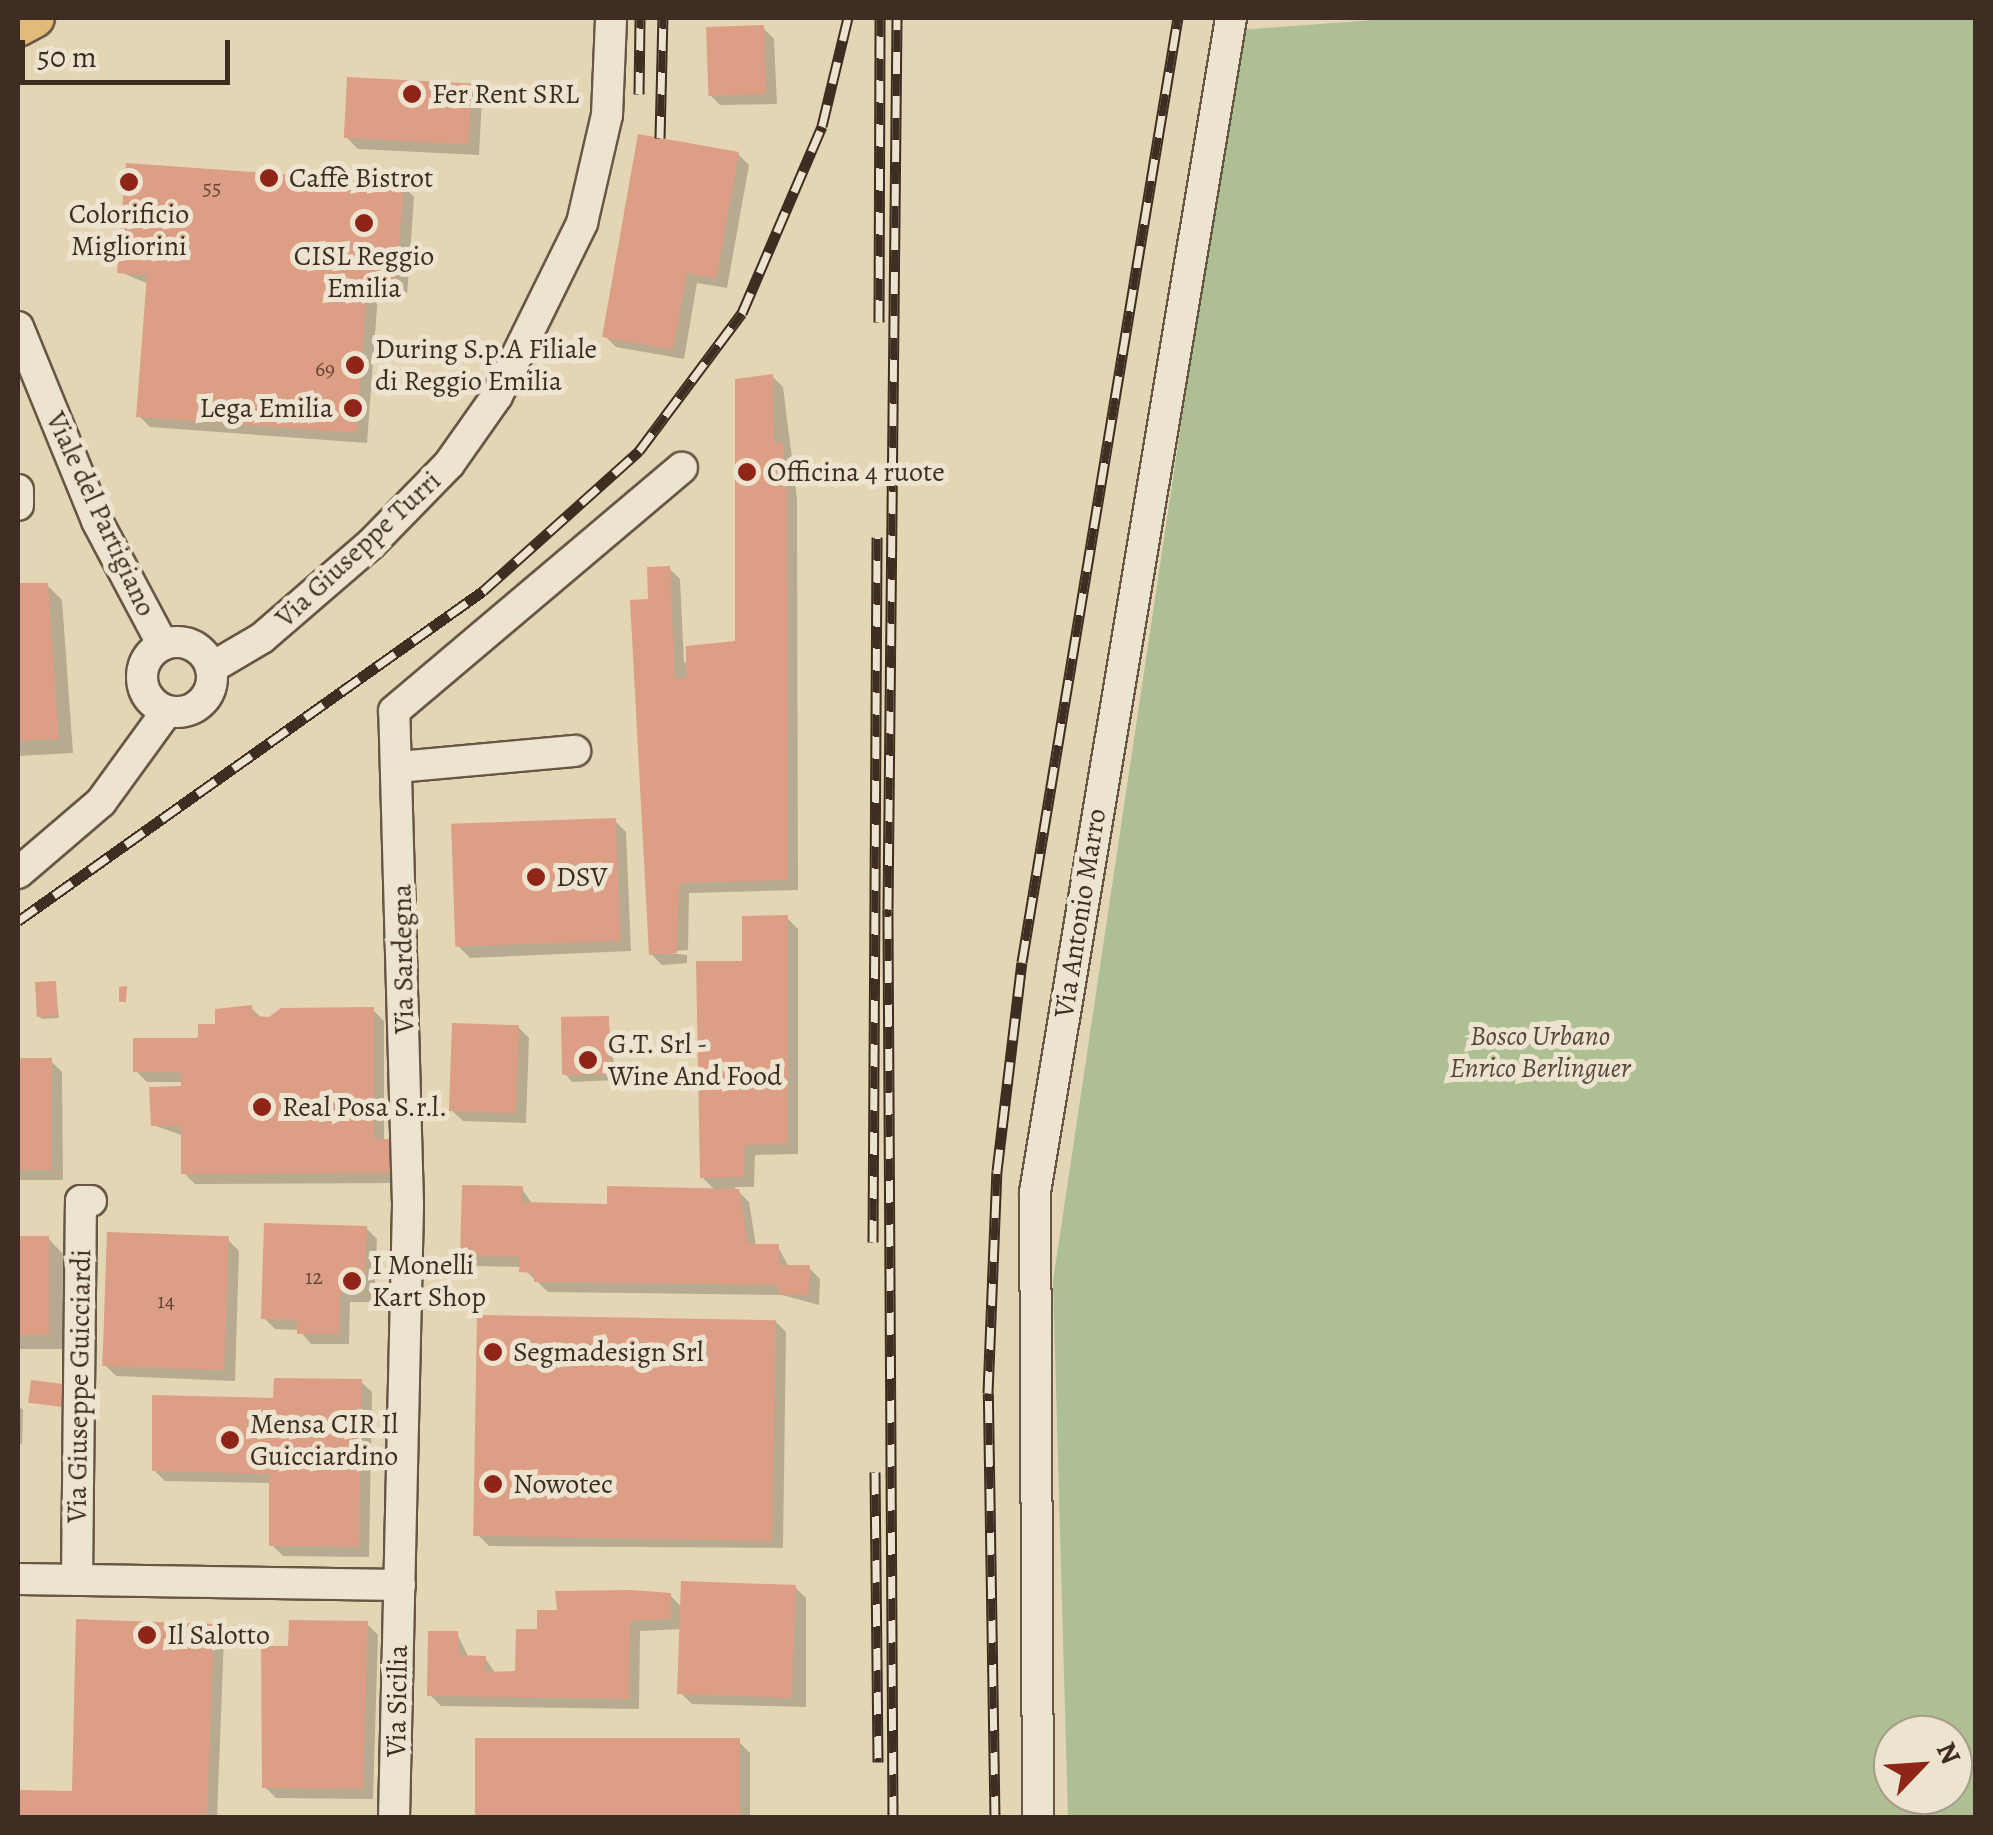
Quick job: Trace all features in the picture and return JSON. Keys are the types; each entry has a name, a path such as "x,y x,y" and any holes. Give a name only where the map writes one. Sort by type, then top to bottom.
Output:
{"main road":[{"path":"18,27 35,18"}],"street":[{"name":"Via Giuseppe Turri","path":"211,668 262,638 371,544 497,396 582,222 607,115 611,18"},
{"name":"Via Antonio Marro","path":"1038,1818 1035,1192 1220,42 1231,18"},
{"name":"Viale del Partigiano","path":"18,327 97,520 163,645"},
{"name":"Via Sardegna","path":"400,1585 408,1204 394,710 682,468"},
{"path":"18,490 18,505"},
{"path":"18,873 101,802 167,711 203,701 211,668 187,644 163,645 146,659 142,681 167,711"},
{"path":"398,767 575,751"},
{"name":"Via Giuseppe Guicciardi","path":"77,1580 81,1201 90,1201"},
{"path":"18,1579 400,1585"},
{"name":"Via Sicilia","path":"394,1818 400,1585"}],"green space":[{"name":"Bosco Urbano Enrico Berlinguer","path":"1400,18 1975,18 1975,1817 1068,1818 1053,1281 1240,30"}],"building":[{"path":"764,25 766,94 708,96 706,27"},
{"path":"347,77 472,84 469,144 344,138"},
{"path":"638,134 739,152 716,279 687,273 673,350 602,337"},
{"path":"126,163 404,183 396,286 367,284 357,433 136,417 147,275 117,273"},
{"path":"773,374 774,442 783,444 787,485 788,880 679,883 677,953 649,955 630,600 648,599 647,567 670,566 675,678 686,678 686,646 735,641 735,379"},
{"path":"18,583 48,583 59,739 18,741"},
{"name":"DSV","path":"616,818 620,941 455,947 451,824"},
{"path":"788,915 788,1144 745,1145 744,1177 700,1178 696,961 742,961 742,916"},
{"path":"56,981 58,1016 37,1017 35,982"},
{"path":"127,986 126,1002 119,1002 119,987"},
{"name":"Real Posa S.r.l.","path":"252,1005 253,1016 269,1017 281,1008 374,1007 374,1139 391,1139 390,1173 181,1174 181,1126 151,1126 149,1087 181,1086 181,1072 133,1072 133,1038 198,1038 198,1024 215,1024 215,1009"},
{"path":"609,1016 610,1074 562,1075 561,1017"},
{"path":"452,1023 519,1025 516,1113 449,1111"},
{"path":"18,1058 52,1058 52,1170 18,1170"},
{"path":"462,1185 523,1186 522,1202 607,1204 607,1186 739,1189 748,1244 779,1244 779,1265 810,1265 809,1295 778,1294 778,1285 534,1282 534,1273 519,1272 520,1257 460,1256"},
{"path":"264,1223 367,1226 364,1292 340,1292 339,1334 297,1334 297,1320 261,1319"},
{"path":"107,1232 229,1236 224,1370 102,1366"},
{"path":"18,1236 49,1236 49,1335 18,1335"},
{"path":"477,1315 776,1320 772,1541 473,1536"},
{"path":"274,1378 362,1379 359,1547 269,1546 269,1474 152,1471 152,1395 273,1398"},
{"path":"31,1380 70,1385 67,1408 28,1403"},
{"path":"681,1581 796,1585 792,1698 677,1694"},
{"path":"555,1591 671,1593 671,1619 630,1621 629,1699 427,1696 428,1631 458,1631 459,1655 486,1656 485,1672 515,1671 516,1629 537,1629 537,1610 557,1610"},
{"path":"76,1619 214,1624 207,1818 18,1818 18,1790 72,1791"},
{"path":"289,1620 368,1621 363,1789 262,1788 261,1646 288,1646"},
{"path":"475,1738 740,1738 740,1818 475,1818"}],"railway":[{"path":"639,94 640,18"},
{"path":"660,138 663,18"},
{"path":"18,921 483,591 639,451 742,313 822,126 848,18"},
{"path":"879,322 880,18"},
{"path":"893,1818 888,909 897,18"},
{"path":"995,1818 988,1393 997,1171 1022,962 1178,18"},
{"path":"873,1242 877,537"},
{"path":"875,1472 878,1762"}],"place":[{"name":"Fer Rent SRL","path":"412,94"},
{"name":"Caffè Bistrot","path":"269,178"},
{"name":"Colorificio Migliorini","path":"129,182"},
{"name":"CISL Reggio Emilia","path":"364,223"},
{"name":"During S.p.A Filiale di Reggio Emilia","path":"355,365"},
{"name":"Lega Emilia","path":"353,408"},
{"name":"Officina 4 ruote","path":"747,472"},
{"name":"DSV","path":"536,877"},
{"name":"G.T. Srl - Wine And Food","path":"588,1060"},
{"name":"Real Posa S.r.l.","path":"262,1107"},
{"name":"I Monelli Kart Shop","path":"352,1281"},
{"name":"Segmadesign Srl","path":"493,1352"},
{"name":"Mensa CIR Il Guicciardino","path":"230,1440"},
{"name":"Nowotec","path":"493,1484"},
{"name":"Il Salotto","path":"147,1635"}]}
